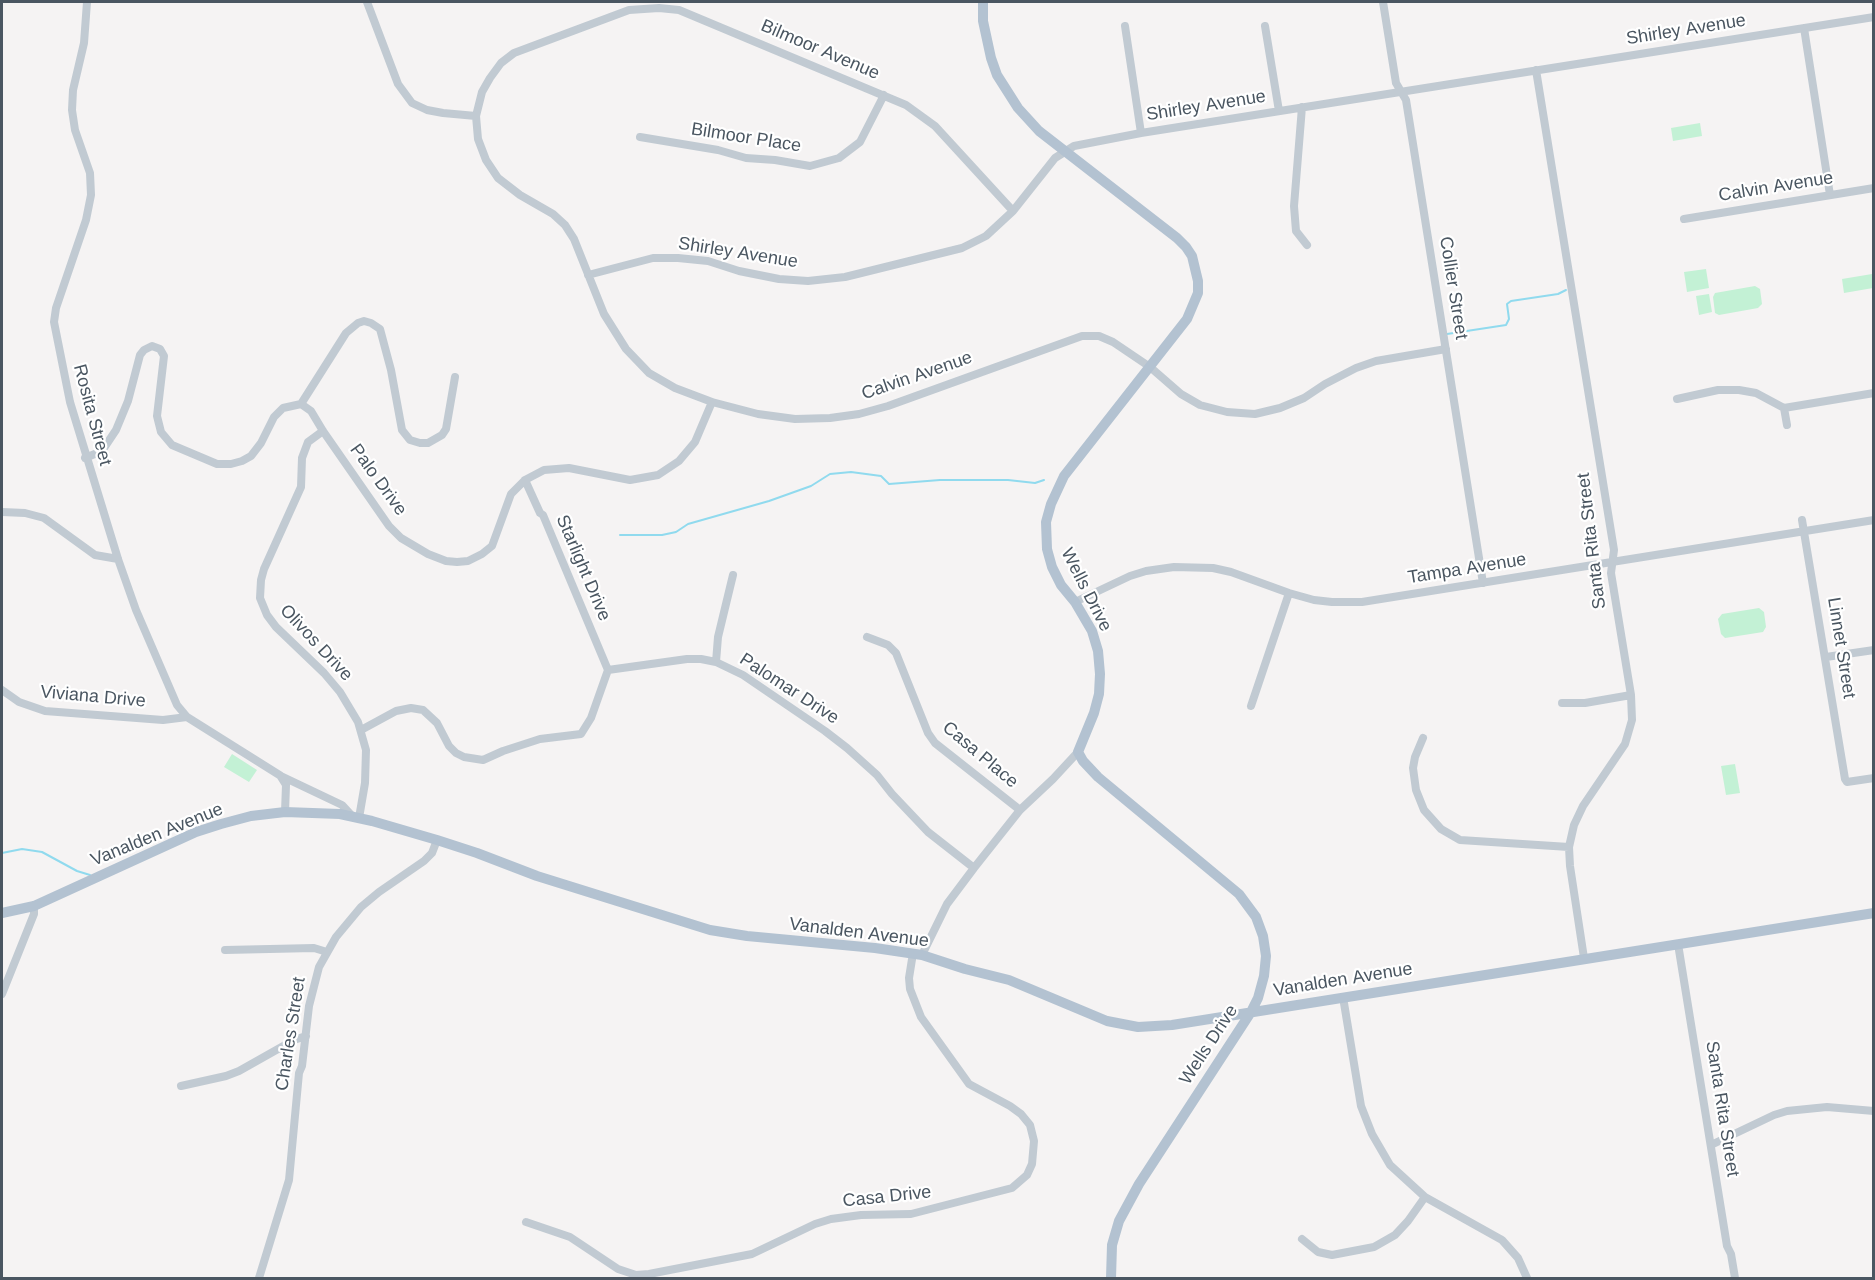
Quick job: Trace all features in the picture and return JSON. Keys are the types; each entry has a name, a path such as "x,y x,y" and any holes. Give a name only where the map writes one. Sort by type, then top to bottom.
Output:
{"main road":[{"name":"Wells Drive","path":"983,2 986,42 997,75 1018,108 1040,131 1177,238 1186,247 1196,267 1198,293 1192,310 1064,476 1051,504 1046,522 1047,549 1060,585 1075,602 1092,631 1098,651 1099,694 1078,752 1098,777 1239,894 1256,917 1263,936 1266,956 1264,976 1258,998 1251,1012 1139,1184 1119,1221 1112,1245 1111,1278"},
{"name":"Vanalden Avenue","path":"2,913 34,906 196,832 251,816 285,812 315,812 356,818 437,840 537,876 710,930 763,938 918,954 1009,980 1107,1021 1138,1027 1172,1025 1874,913"}],"street":[{"name":"Rosita Street","path":"87,2 84,43 73,90 72,110 75,130 90,173 91,195 86,220 56,308 54,322 70,402 85,458 118,559 136,610 177,705 187,717 281,776 342,805 356,818"},
{"path":"366,2 398,84 412,103 427,110 476,116"},
{"name":"Collier Street","path":"1383,2 1396,83 1406,100 1483,583"},
{"name":"Bilmoor Avenue","path":"476,116 482,92 490,78 501,63 514,53 645,5 679,10 696,15 906,105 935,126 1013,211"},
{"name":"Shirley Avenue","path":"588,275 653,258 678,258 708,261 739,271 779,279 808,281 845,277 962,248 986,236 1013,211 1055,158 1074,146 1302,107 1874,17"},
{"path":"1125,26 1141,133"},
{"path":"1265,26 1279,111"},
{"path":"1804,28 1830,195"},
{"name":"Santa Rita Street","path":"1536,70 1614,550 1611,573 1632,720 1625,744 1583,806 1574,825 1569,847 1584,958"},
{"name":"Bilmoor Place","path":"640,137 718,150 746,158 810,166 839,158 860,142 884,95"},
{"path":"1302,107 1294,206 1296,231 1307,245"},
{"name":"Calvin Avenue","path":"476,116 478,140 486,160 498,178 520,195 553,214 565,225 574,239 604,314 626,350 649,373 675,388 712,402 758,414 795,419 859,414 888,406 1082,336 1099,336 1113,342 1150,367 1181,394 1200,405 1227,412 1255,414 1280,408 1304,398 1356,368 1376,361 1446,349"},
{"name":"Calvin Avenue","path":"1684,219 1874,188"},
{"path":"85,458 102,451 116,430 128,401 140,355 152,346 160,349 164,356 157,416 161,432 172,445 217,464 231,464 251,456 261,443 274,417 283,408 302,404 346,333 358,323 364,321 380,329 391,370 402,430 411,440 428,443 442,435 446,429 455,377"},
{"path":"1677,399 1718,390 1739,390 1756,393 1784,408 1874,393"},
{"path":"525,480 544,470 557,468 630,480 658,475 679,461 695,442 712,402"},
{"name":"Palo Drive","path":"302,404 311,411 389,526 401,538 428,554 446,561 468,561 492,546 511,494 525,480"},
{"path":"1784,408 1787,425"},
{"name":"Olivos Drive","path":"323,431 308,442 302,458 301,488 264,569 260,598 267,615 276,627 307,655 340,692 361,730 366,750 365,783 356,818"},
{"name":"Starlight Drive","path":"525,480 543,515 608,670"},
{"path":"2,512 25,513 44,518 95,555 118,559"},
{"name":"Linnet Street","path":"1802,520 1846,782 1874,778"},
{"name":"Tampa Avenue","path":"1075,602 1130,576 1174,567 1204,567 1231,572 1289,593 1332,602 1362,602 1874,520"},
{"path":"716,662 718,637 733,575"},
{"path":"1251,706 1289,593"},
{"name":"Casa Place","path":"867,637 888,645 896,654 925,726 935,743 1020,810"},
{"path":"1826,657 1874,650"},
{"name":"Palomar Drive","path":"608,670 687,659 716,662 744,675 847,748 877,775 928,832 974,868"},
{"path":"361,730 396,711 411,708 423,710 437,723 449,746 456,753 464,757 483,760 540,739 581,734 591,718 608,670"},
{"name":"Viviana Drive","path":"2,690 26,705 45,711 163,720 187,717"},
{"path":"1562,703 1585,703 1630,695"},
{"path":"1423,738 1414,757 1416,789 1424,810 1441,829 1460,840 1569,847"},
{"name":"Casa Drive","path":"526,1222 570,1237 618,1269 636,1275 752,1254 815,1224 831,1219 861,1215 911,1214 1012,1188 1027,1175 1032,1164 1034,1141 1030,1125 1010,1106 969,1084 921,1017 910,989 909,978 918,954 947,904 1020,810 1078,752"},
{"path":"281,776 286,786 285,812"},
{"name":"Charles Street","path":"259,1278 289,1180 299,1073 302,1066 313,988 319,967 336,937 361,907 424,861 432,853 437,840"},
{"path":"2,994 34,914 34,906"},
{"name":"Santa Rita Street","path":"1678,944 1727,1246 1731,1254 1735,1278"},
{"path":"225,950 314,948 327,952"},
{"path":"1343,997 1361,1106 1372,1134 1390,1164 1425,1197 1502,1240 1518,1258 1527,1278"},
{"path":"182,1086 239,1071 294,1040 306,1036"},
{"path":"1711,1145 1787,1111 1827,1107 1874,1112"},
{"path":"1302,1239 1318,1252 1332,1255 1374,1247 1395,1235 1425,1197"}],"green space":[{"path":"1700,123 1702,136 1673,141 1671,128"},
{"path":"1706,269 1709,288 1687,292 1684,272"},
{"path":"1872,274 1873,288 1844,293 1842,279"},
{"path":"1755,286 1760,289 1762,304 1758,308 1719,315 1715,313 1713,297 1715,293"},
{"path":"1709,294 1712,312 1699,315 1696,296"},
{"path":"1759,608 1764,612 1766,627 1763,632 1725,638 1721,634 1718,619 1722,614"},
{"path":"232,754 257,770 249,782 224,767"},
{"path":"1735,764 1740,793 1726,795 1721,766"}],"waterway":[{"path":"1447,334 1506,325 1509,319 1507,304 1511,301 1558,294 1566,290"},
{"path":"620,535 662,535 676,532 688,524 769,501 811,486 830,474 851,472 881,476 889,484 940,480 1008,480 1035,483 1044,480"},
{"path":"2,853 22,849 42,852 77,871 90,875"}]}
